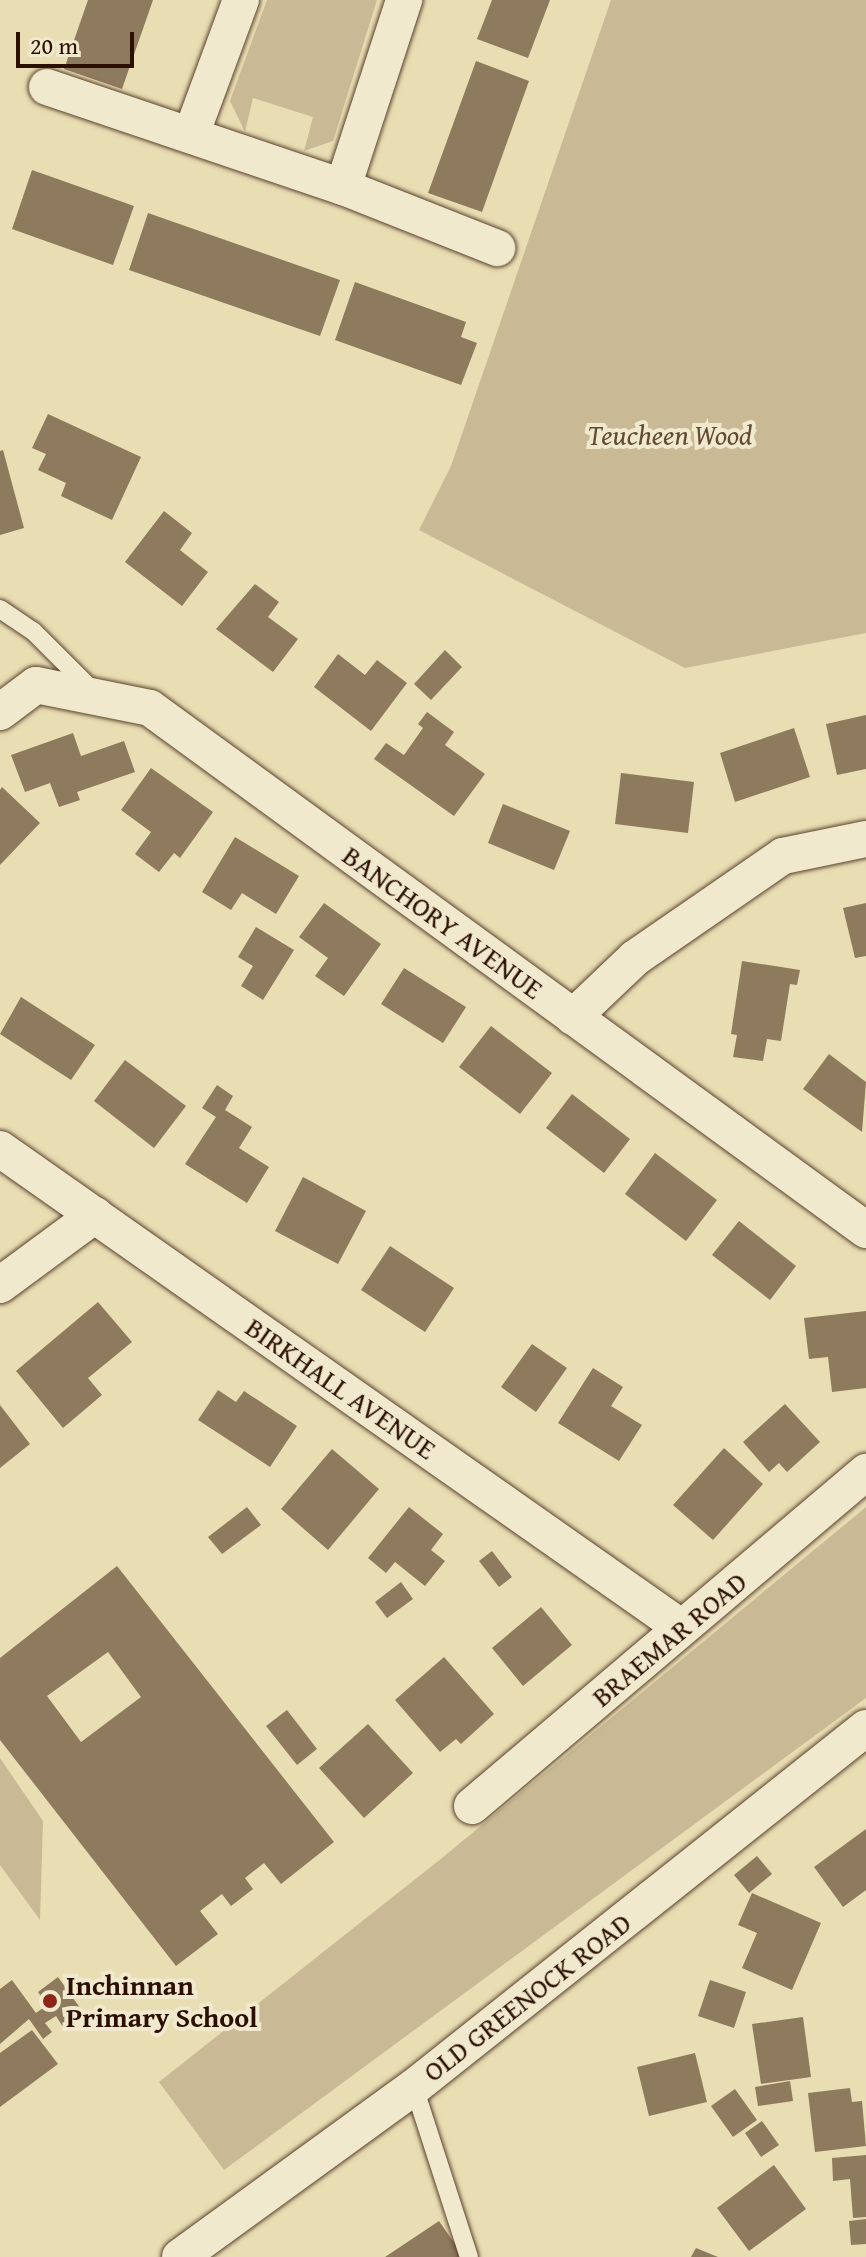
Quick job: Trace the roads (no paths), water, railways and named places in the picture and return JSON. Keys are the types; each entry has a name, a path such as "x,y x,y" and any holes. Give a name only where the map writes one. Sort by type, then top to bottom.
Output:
{"street":[{"path":"191,135 241,0"},
{"path":"343,187 404,0"},
{"path":"47,87 343,187 497,248"},
{"name":"BANCHORY AVENUE","path":"0,712 36,685 150,708 866,1230"},
{"path":"573,1017 635,958 783,856 866,839"},
{"name":"BIRKHALL AVENUE","path":"0,1149 682,1628"},
{"path":"0,1285 95,1215"},
{"name":"BRAEMAR ROAD","path":"472,1806 866,1472"},
{"name":"OLD GREENOCK ROAD","path":"180,2257 414,2087 866,1728"}],"lane":[{"path":"0,609 33,631 101,698"},
{"path":"414,2087 469,2257"}],"place":[{"name":"Inchinnan Primary School","path":"50,2001"}],"park label":[{"name":"Teucheen Wood","path":"670,435"}]}
